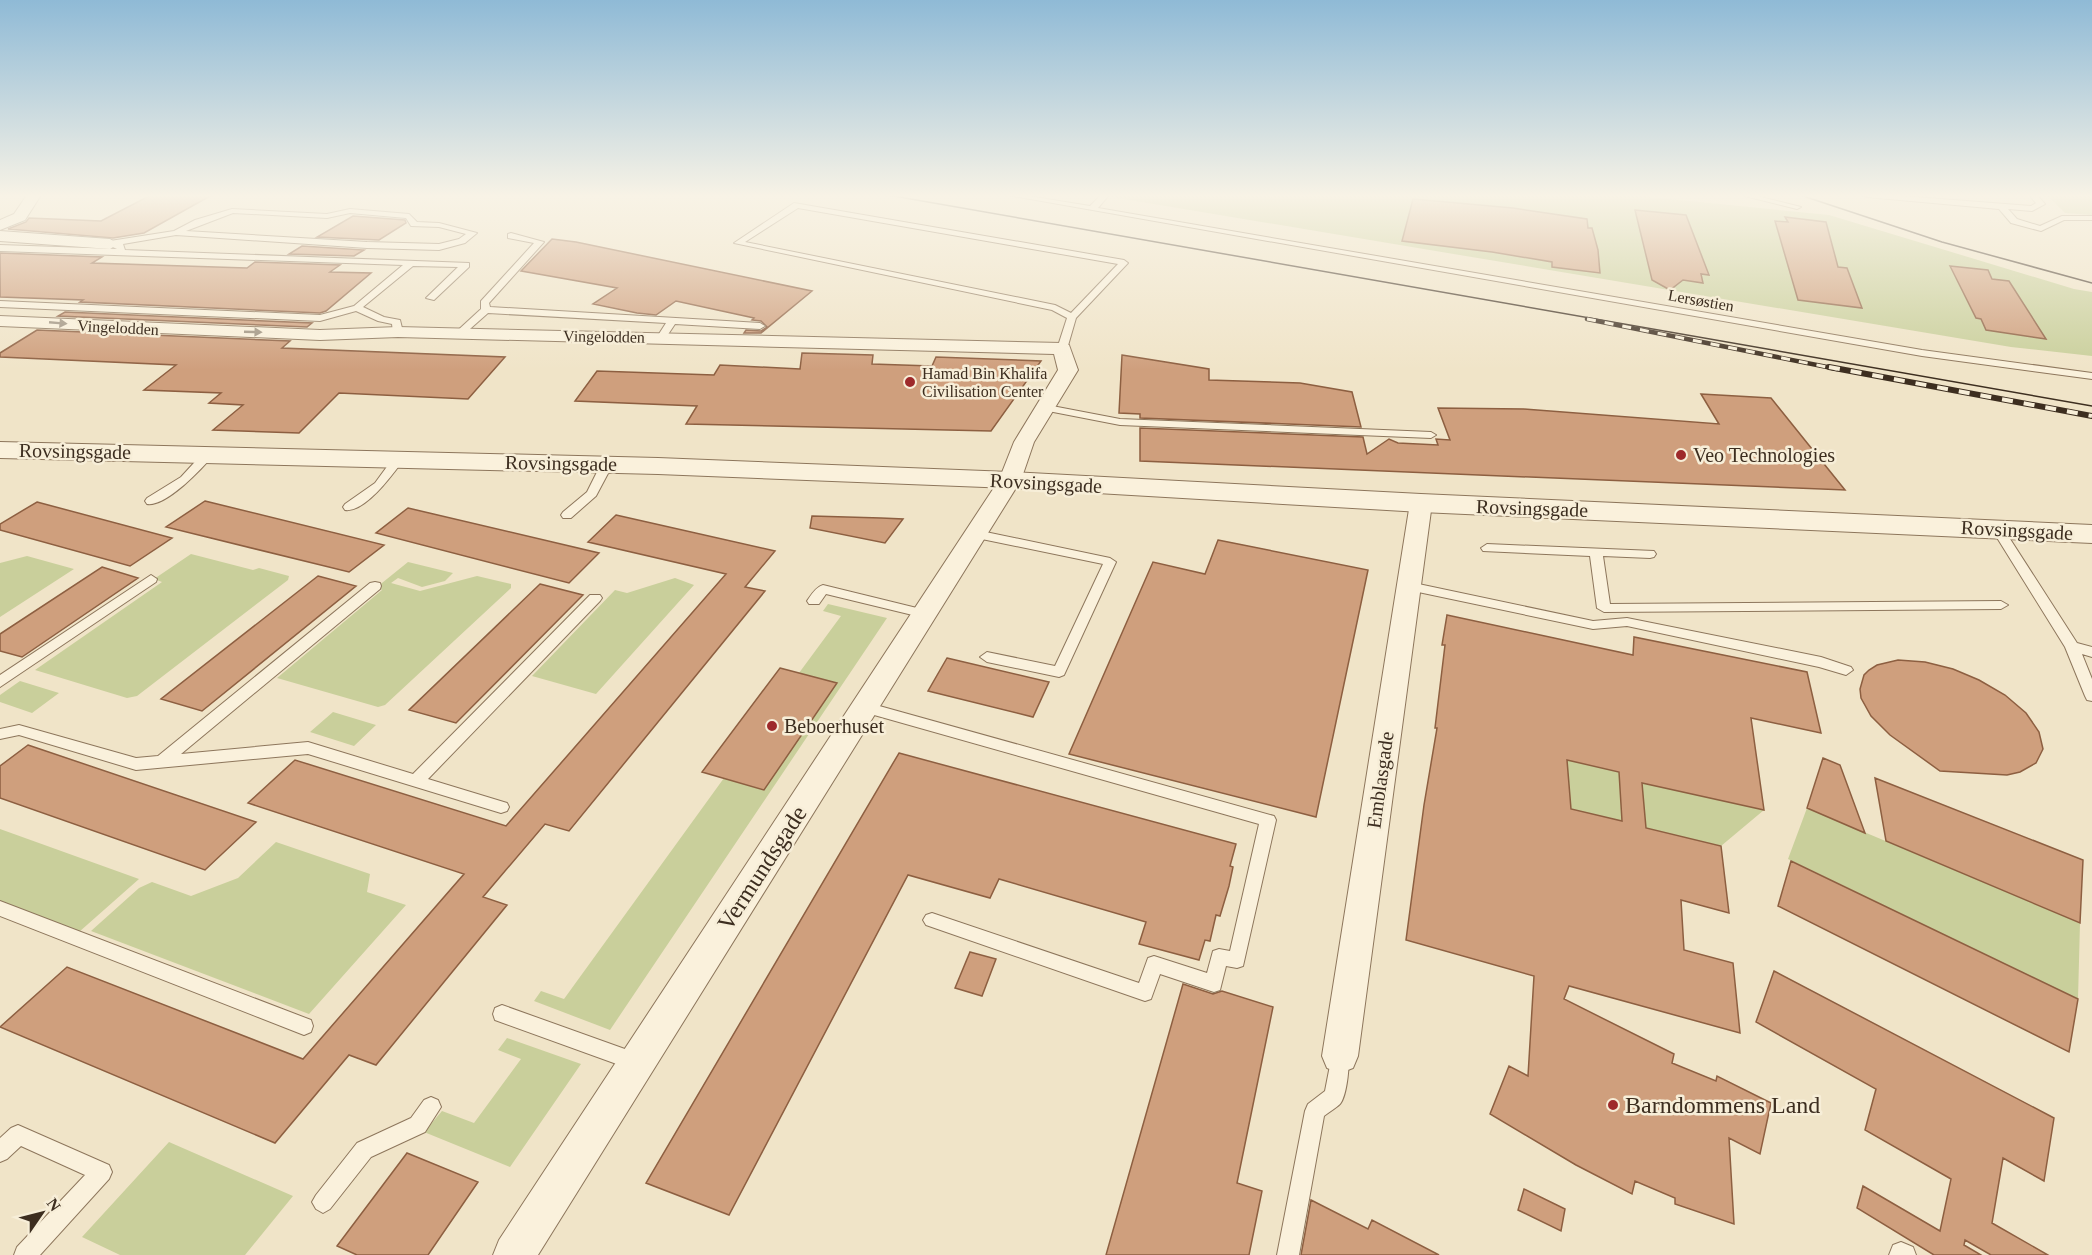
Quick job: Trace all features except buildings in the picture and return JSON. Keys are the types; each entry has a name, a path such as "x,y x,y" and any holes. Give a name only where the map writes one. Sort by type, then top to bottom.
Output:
{"street":[{"name":"Vingelodden","path":"0,321 320,335 667,329 1062,349"},
{"path":"1010,480 1024,442 1047,408 1068,370 1062,349"},
{"name":"Rovsingsgade","path":"0,450 607,464 1010,480 1421,503 2092,534"},
{"name":"Vermundsgade","path":"514,1255 1010,480"},
{"name":"Emblasgade","path":"1340,1056 1421,503"}],"lane":[{"path":"225,254 466,265 431,298"},
{"path":"486,310 484,303 529,254"},
{"path":"790,254 1055,308 1072,317"},
{"path":"1062,349 1072,317 1124,264 1066,254"},
{"name":"Lersøstien","path":"1354,254 1922,353 2092,376"},
{"path":"0,304 320,318 357,308 411,263"},
{"path":"357,308 381,319 397,322 398,332"},
{"path":"459,334 486,310 667,329 760,326"},
{"path":"1047,408 1120,422 1431,435"},
{"path":"151,501 185,479 208,454"},
{"path":"349,507 379,485 398,459"},
{"path":"567,516 592,494 607,464"},
{"path":"1997,528 2072,647 2092,696"},
{"path":"976,534 1110,562 1059,672 987,657"},
{"path":"1487,548 1650,554"},
{"path":"1596,552 1608,623"},
{"path":"0,682 151,579"},
{"path":"161,762 375,586"},
{"path":"1409,586 1593,625 1627,622 1821,662 1846,670"},
{"path":"814,601 823,589 925,614"},
{"path":"416,781 596,598"},
{"path":"1604,608 2001,604"},
{"path":"2072,647 2092,652"},
{"path":"865,707 1268,820 1237,960 1219,957 1214,984 1154,964 1145,993 932,920"},
{"path":"0,734 19,730 136,764 308,748 501,807"},
{"path":"0,908 304,1026"},
{"path":"502,1014 637,1063"},
{"path":"1288,1255 1315,1111 1334,1096 1340,1056"},
{"path":"323,1202 364,1150 418,1125 431,1107"},
{"path":"0,1152 18,1135 102,1172 25,1255"}],"green space":[{"path":"1451,254 1957,254 2074,289 2092,292 2092,356 2011,347"},
{"path":"191,554 253,570 259,568 289,576 288,580 137,696 127,698 35,670 162,582 154,579"},
{"path":"27,556 74,569 0,617 0,563"},
{"path":"408,562 453,573 445,581 422,587 398,578 391,583 420,591 477,576 511,584 511,588 385,705 378,707 277,678 382,590 377,587"},
{"path":"675,578 694,585 596,694 532,676 615,590 627,593"},
{"path":"828,604 887,618 610,1030 534,1001 541,991 564,999 724,778 763,790 710,762 774,676 831,691 836,683 799,673 841,616 823,611"},
{"path":"20,681 59,693 32,713 0,702 0,695"},
{"path":"333,712 376,725 354,746 310,732"},
{"path":"1437,730 1619,772 1620,778 1764,810 1721,846 1571,810 1570,804 1429,775"},
{"path":"1807,808 2080,923 2078,999 1788,859"},
{"path":"0,829 139,879 79,932 0,902"},
{"path":"276,842 370,874 367,892 406,905 309,1014 91,931 139,888 152,882 191,896 238,878"},
{"path":"507,1038 581,1064 510,1167 424,1132 442,1111 474,1123 521,1059 498,1050"},
{"path":"169,1142 293,1196 245,1255 120,1255 82,1237"}],"tram line":[{"path":"1222,254 2092,406"},
{"path":"1984,254 2092,283"}],"railway":[{"path":"1587,319 1837,369"},
{"path":"1829,367 2092,416"}],"place":[{"name":"Hamad Bin Khalifa Civilisation Center","path":"910,382"},
{"name":"Veo Technologies","path":"1681,455"},
{"name":"Beboerhuset","path":"772,726"},
{"name":"Barndommens Land","path":"1613,1105"}]}
